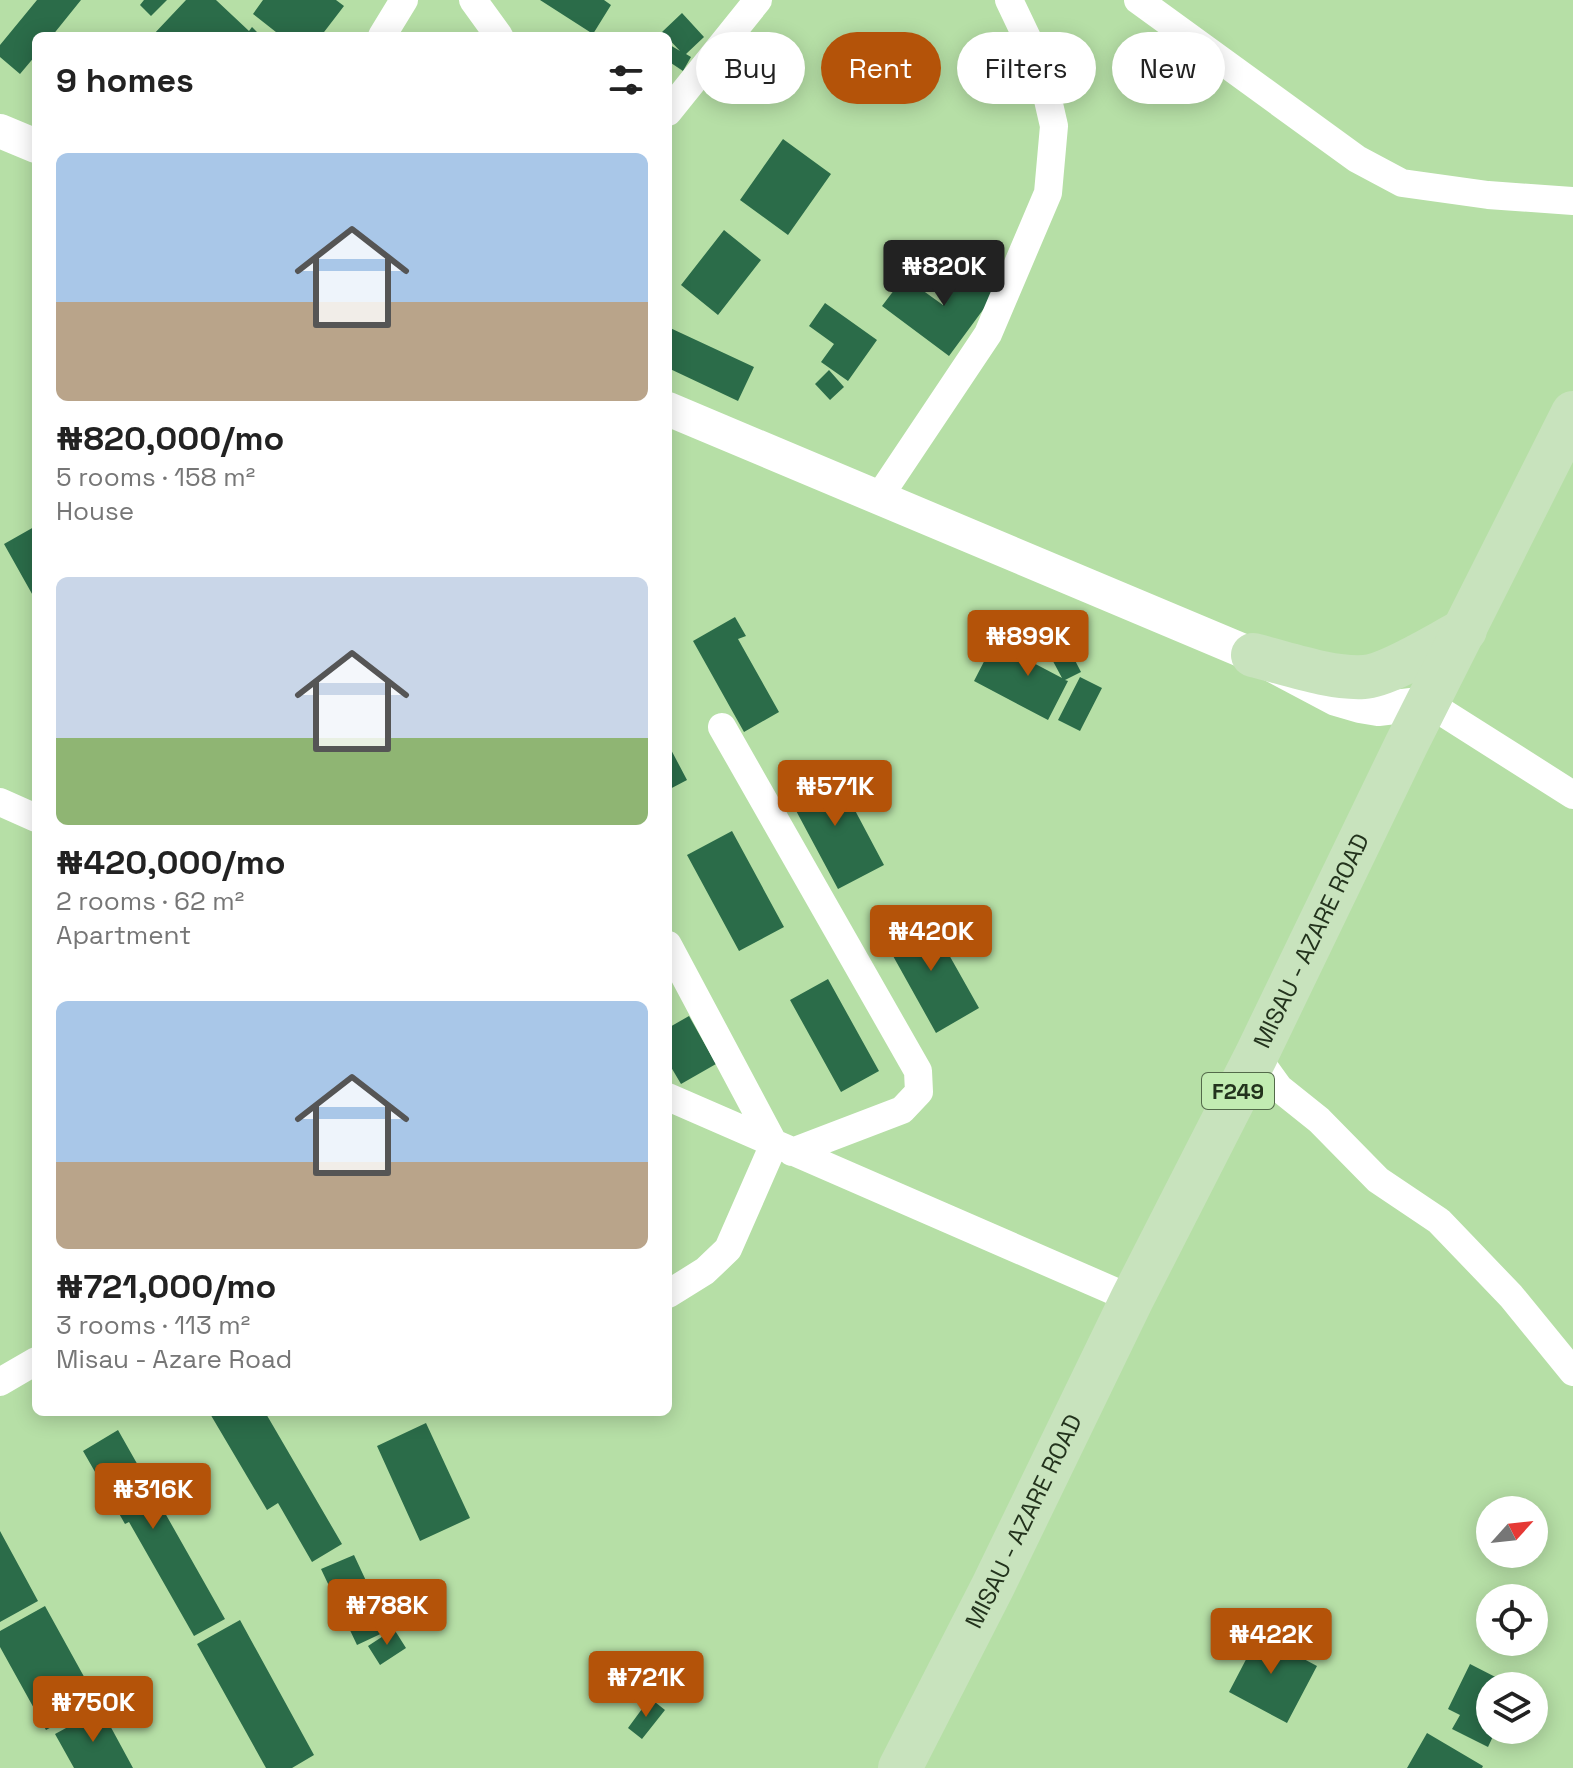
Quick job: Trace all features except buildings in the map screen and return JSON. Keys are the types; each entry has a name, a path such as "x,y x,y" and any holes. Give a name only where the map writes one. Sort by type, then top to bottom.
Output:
{"main road":[{"name":"MISAU - AZARE ROAD","path":"900,1768 1573,413"},
{"path":"1253,655 1341,676 1365,677 1386,672 1465,630"}],"street":[{"path":"384,32 404,0"},
{"path":"473,0 496,32"},
{"path":"672,107 758,0"},
{"path":"879,497 988,334 1048,193 1054,126 1040,65 1009,0"},
{"path":"1138,0 1357,159 1402,183 1488,195 1573,201"},
{"path":"0,131 32,144"},
{"path":"672,395 756,446"},
{"path":"672,411 1253,655 1336,699 1378,709 1428,703 1573,795"},
{"path":"672,1292 705,1271 728,1249 783,1148 902,1110 919,1092 918,1071 722,727"},
{"path":"0,802 32,816"},
{"path":"672,952 783,1148"},
{"path":"1256,1056 1279,1088 1319,1120 1378,1180 1439,1221 1511,1296 1573,1372"},
{"path":"672,1099 1132,1299"},
{"path":"0,1382 32,1363"}]}
